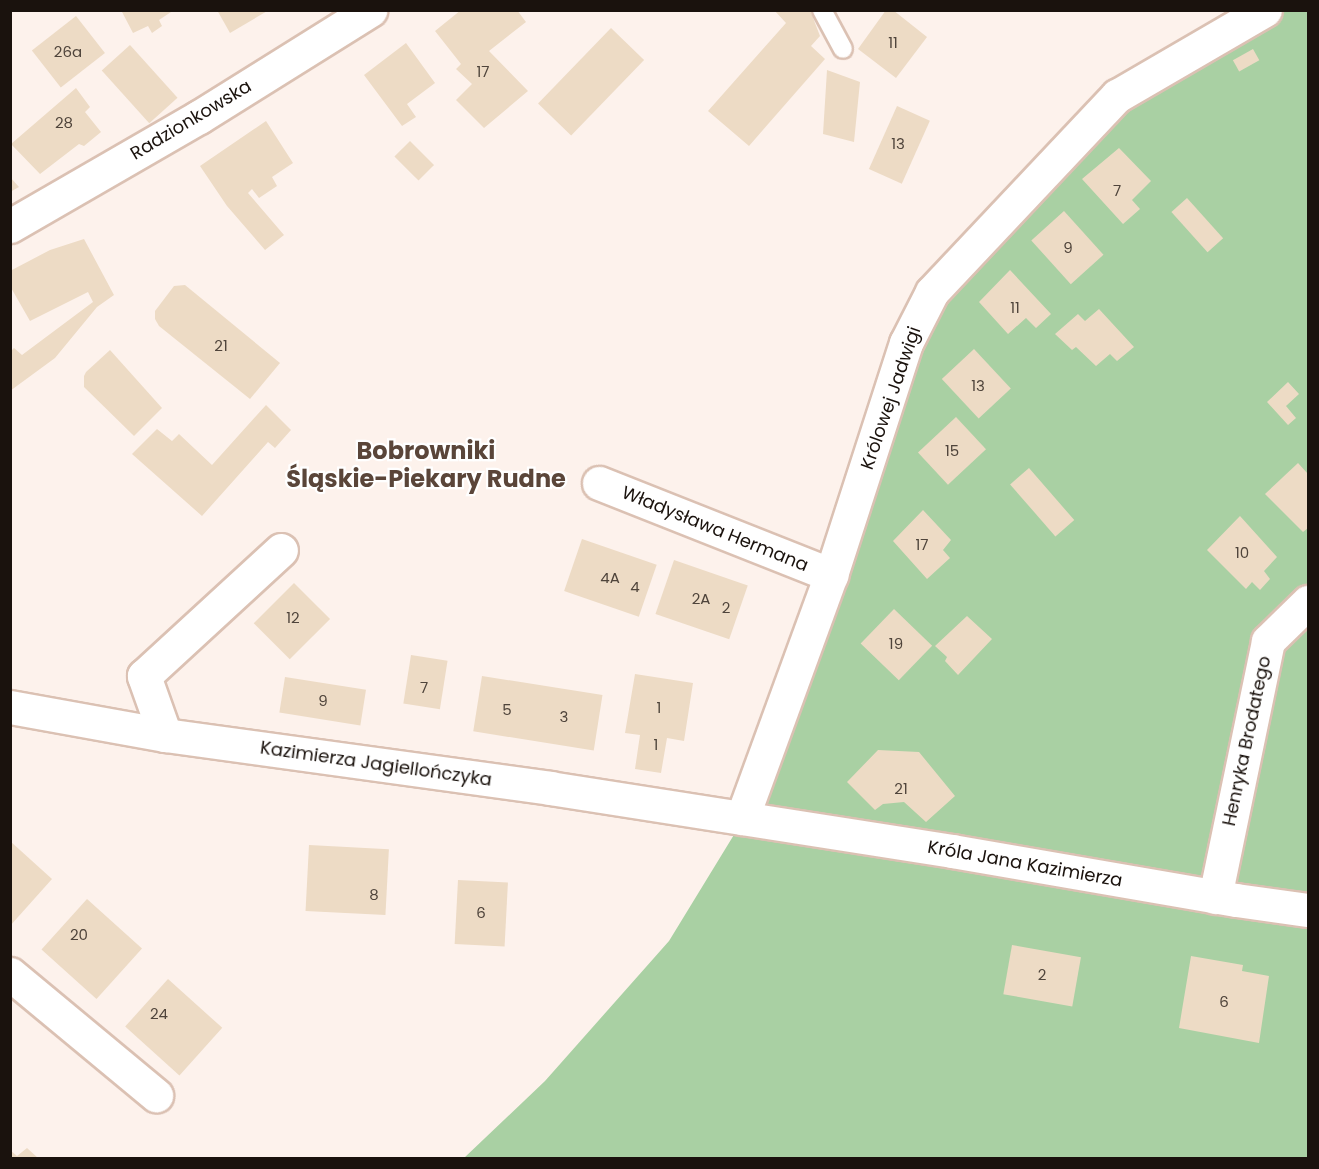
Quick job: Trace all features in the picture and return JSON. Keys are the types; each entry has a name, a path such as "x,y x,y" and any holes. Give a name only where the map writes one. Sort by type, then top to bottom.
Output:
{"street":[{"name":"Królowej Jadwigi","path":"742,818 831,575 906,343 932,292 1117,96 1265,10"},
{"name":"Radzionkowska","path":"10,226 199,117 349,15"},
{"name":"Władysława Hermana","path":"598,483 831,575"},
{"path":"165,735 144,676 280,550"},
{"name":"Henryka Brodatego","path":"1215,897 1268,641 1308,602"},
{"name":"Kazimierza Jagiellończyka","path":"10,707 165,735 550,788 742,818"},
{"name":"Króla Jana Kazimierza","path":"742,818 952,851 1215,897 1308,910"},
{"path":"10,974 156,1095"}],"lane":[{"path":"822,10 843,49"}],"green space":[{"path":"1248,11 1308,11 1308,1158 464,1158 545,1081 669,941 743,820 825,611 940,299 1046,166"}],"building":[{"path":"121,10 174,10 159,20 162,26 152,33 148,26 133,33"},
{"path":"217,10 269,10 230,33"},
{"path":"461,10 517,10 526,22 489,51 528,91 484,128 456,100 472,84 456,69 461,64 435,31"},
{"path":"774,10 810,10 820,36 811,46 825,59 749,146 708,111 786,23"},
{"path":"886,10 893,10 927,37 896,78 858,49"},
{"path":"76,16 105,53 61,88 32,50"},
{"path":"611,28 644,60 571,135 538,104"},
{"path":"406,43 435,83 407,104 416,117 402,126 364,75"},
{"path":"130,45 178,98 149,123 102,70"},
{"path":"1253,49 1259,60 1239,72 1233,60"},
{"path":"827,70 860,82 854,142 823,134"},
{"path":"76,88 90,107 85,112 101,132 84,146 79,144 40,174 11,144"},
{"path":"897,106 930,121 902,184 869,169"},
{"path":"266,121 293,163 272,177 277,186 259,198 252,189 248,193 284,235 265,250 227,206 200,166"},
{"path":"410,141 434,165 418,181 394,157"},
{"path":"1119,148 1151,181 1132,200 1140,209 1123,224 1082,179"},
{"path":"10,177 19,187 10,192"},
{"path":"1187,198 1223,238 1208,252 1171,212"},
{"path":"1064,211 1103,255 1071,284 1031,240"},
{"path":"84,239 114,295 97,307 55,358 10,391 10,352 14,348 22,355 93,302 88,292 30,321 10,286 10,271 50,250"},
{"path":"1010,270 1051,314 1036,328 1026,318 1008,334 979,302"},
{"path":"185,285 280,363 250,399 159,326 155,319 155,311 174,286"},
{"path":"1099,309 1134,347 1117,361 1110,354 1096,366 1076,347 1072,350 1055,334 1078,314 1085,321"},
{"path":"974,349 1011,388 979,419 942,379"},
{"path":"110,350 162,408 134,436 84,387 86,372"},
{"path":"1288,382 1299,394 1286,406 1296,418 1288,425 1267,402"},
{"path":"266,405 291,430 275,448 268,442 202,516 132,454 157,429 172,441 179,434 212,465"},
{"path":"956,417 986,449 948,485 918,452"},
{"path":"1298,463 1308,474 1308,528 1303,532 1265,494"},
{"path":"1029,468 1074,520 1055,536 1010,484"},
{"path":"923,510 951,540 943,550 950,558 927,579 893,541"},
{"path":"1240,516 1277,557 1264,571 1270,579 1260,590 1252,582 1246,589 1207,550"},
{"path":"582,539 657,565 639,617 564,591"},
{"path":"674,560 748,585 729,639 655,614"},
{"path":"294,583 330,619 290,659 254,623"},
{"path":"894,609 932,646 899,680 861,644"},
{"path":"967,616 992,639 958,675 945,661 947,657 935,646"},
{"path":"411,655 448,661 440,709 403,703"},
{"path":"635,674 693,683 684,741 667,738 661,773 635,769 640,735 625,733"},
{"path":"482,676 602,695 594,750 473,731"},
{"path":"285,677 366,690 360,725 279,713"},
{"path":"878,750 919,752 955,796 926,822 904,802 883,804 875,810 847,782"},
{"path":"10,841 52,879 10,926"},
{"path":"309,845 389,849 385,915 306,911"},
{"path":"458,880 508,883 505,947 455,944"},
{"path":"87,899 142,949 96,999 41,950"},
{"path":"1012,945 1081,957 1072,1006 1003,994"},
{"path":"1191,956 1243,965 1242,971 1269,976 1259,1043 1179,1028"},
{"path":"168,979 222,1028 179,1075 125,1027"},
{"path":"27,1148 38,1158 10,1158 10,1150 17,1156"}],"district":[{"name":"Bobrowniki Śląskie-Piekary Rudne","path":"426,465"}]}
